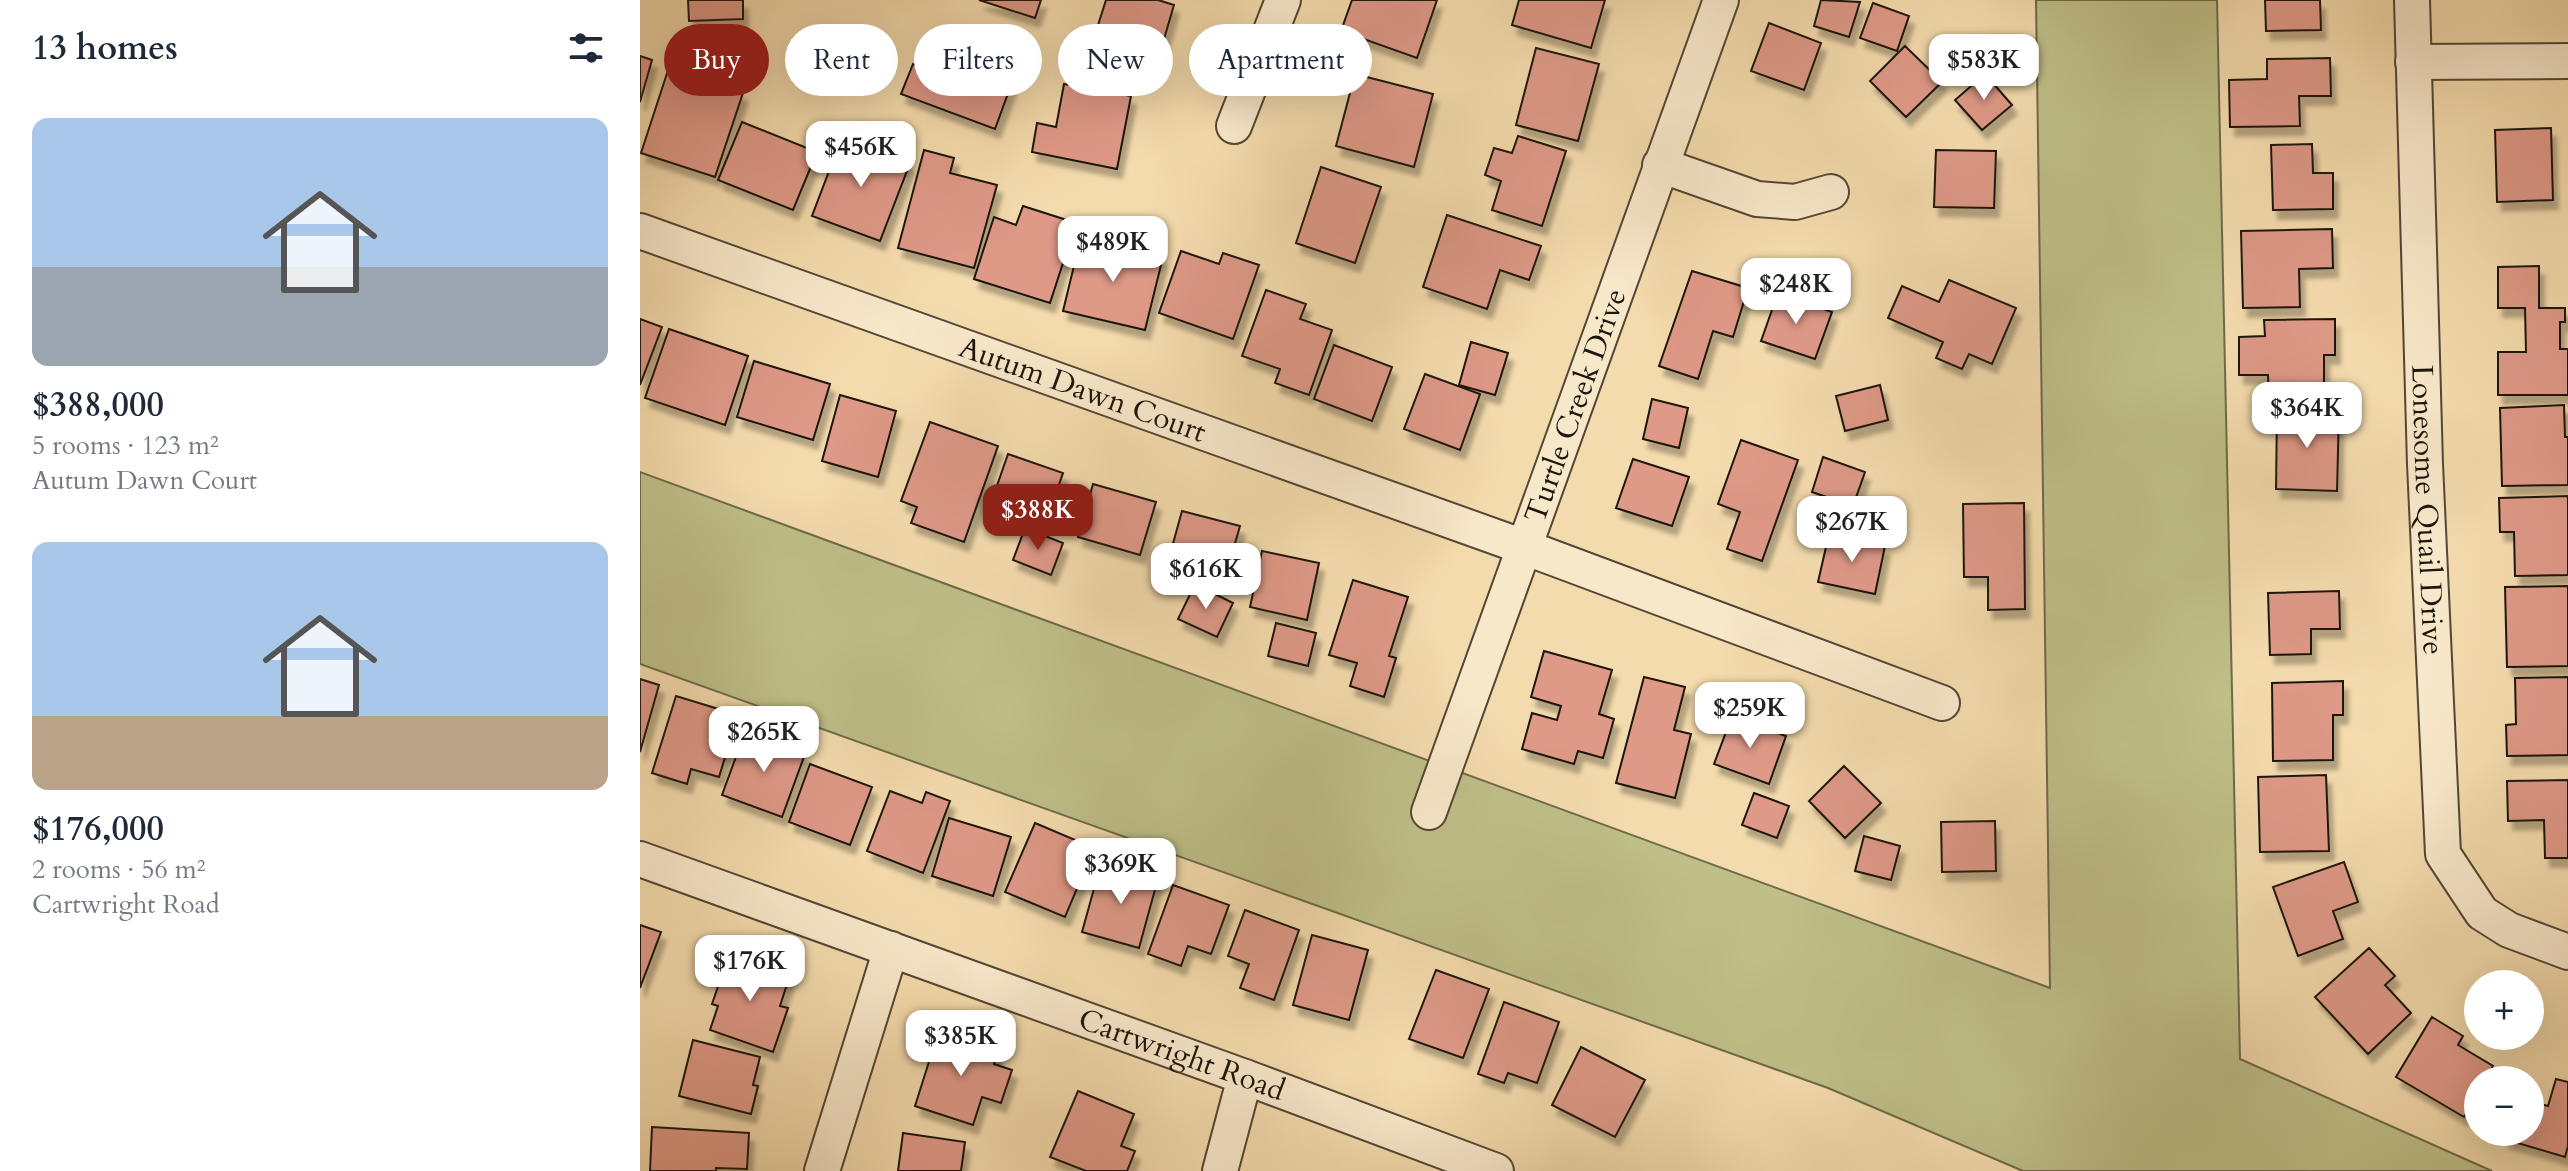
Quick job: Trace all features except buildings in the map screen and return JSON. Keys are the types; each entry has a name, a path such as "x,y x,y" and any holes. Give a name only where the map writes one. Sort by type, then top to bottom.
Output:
{"street":[{"path":"1234,126 1283,0"},
{"name":"Turtle Creek Drive","path":"1429,812 1721,0"},
{"name":"Lonesome Quail Drive","path":"2412,0 2425,464 2443,854 2482,913 2509,930 2568,952"},
{"path":"2413,62 2568,61"},
{"path":"1660,165 1757,199 1795,202 1831,192"},
{"name":"Autum Dawn Court","path":"640,231 1524,547 1942,703"},
{"name":"Cartwright Road","path":"640,859 1496,1171"},
{"path":"822,1171 891,949"},
{"path":"1220,1171 1245,1077"}],"green space":[{"path":"2036,0 2217,0 2240,1059 2492,1171 2023,1171 1828,1088 640,664 640,472 2050,988"}]}
